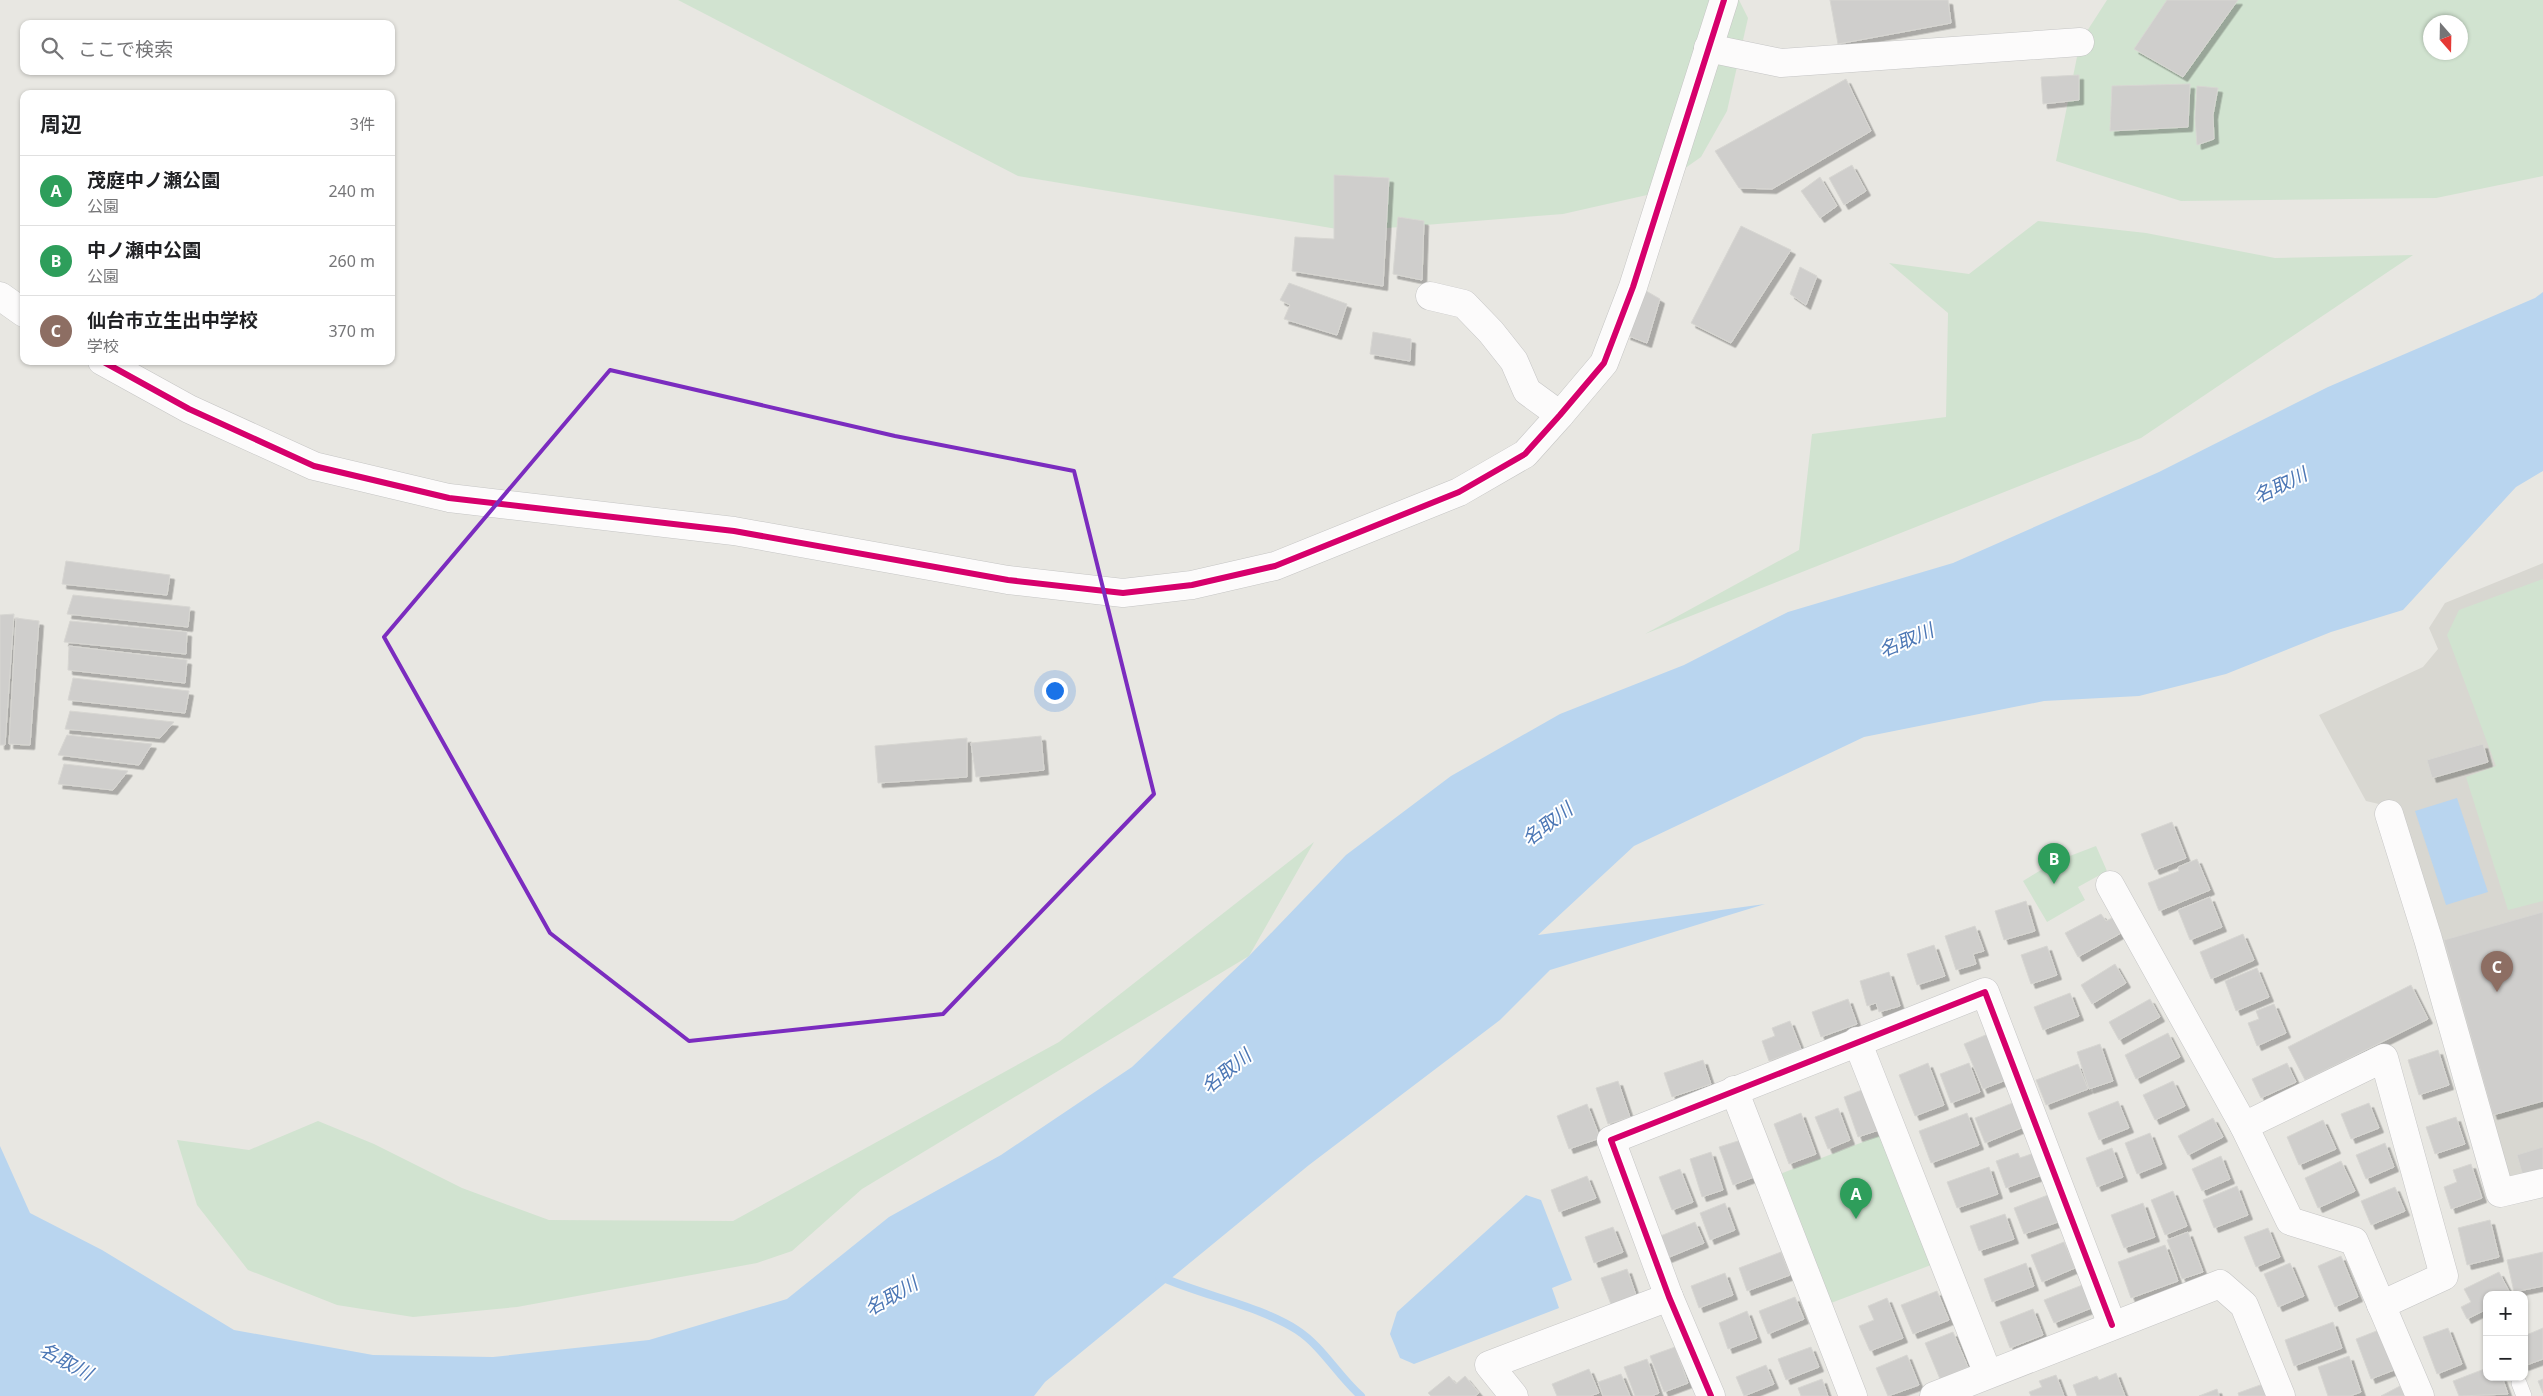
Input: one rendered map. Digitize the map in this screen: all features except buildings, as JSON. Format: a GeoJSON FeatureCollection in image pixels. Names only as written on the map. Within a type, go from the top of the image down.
{"type":"FeatureCollection","features":[{"type":"Feature","properties":{"kind":"street"},"geometry":{"type":"LineString","coordinates":[[109,365],[189,408],[314,466],[449,498],[734,531],[1008,580],[1123,593],[1192,585],[1275,566],[1459,492],[1525,454],[1604,363],[1633,287],[1724,0]]}},
{"type":"Feature","properties":{"kind":"street"},"geometry":{"type":"LineString","coordinates":[[1708,48],[1781,63],[2080,42]]}},
{"type":"Feature","properties":{"kind":"street"},"geometry":{"type":"LineString","coordinates":[[0,296],[20,310]]}},
{"type":"Feature","properties":{"kind":"street"},"geometry":{"type":"LineString","coordinates":[[1430,296],[1464,304],[1491,332],[1514,361],[1527,391],[1560,415]]}},
{"type":"Feature","properties":{"kind":"street"},"geometry":{"type":"LineString","coordinates":[[2389,814],[2428,938],[2500,1193],[2543,1183]]}},
{"type":"Feature","properties":{"kind":"street"},"geometry":{"type":"LineString","coordinates":[[2110,885],[2244,1126],[2290,1221],[2354,1241],[2420,1396]]}},
{"type":"Feature","properties":{"kind":"street"},"geometry":{"type":"LineString","coordinates":[[1711,1396],[1669,1297],[1611,1140],[1857,1041],[1985,992],[2112,1325]]}},
{"type":"Feature","properties":{"kind":"street"},"geometry":{"type":"LineString","coordinates":[[1857,1041],[1988,1374]]}},
{"type":"Feature","properties":{"kind":"street"},"geometry":{"type":"LineString","coordinates":[[2244,1126],[2384,1058],[2444,1276],[2381,1305]]}},
{"type":"Feature","properties":{"kind":"street"},"geometry":{"type":"LineString","coordinates":[[1734,1090],[1853,1396]]}},
{"type":"Feature","properties":{"kind":"street"},"geometry":{"type":"LineString","coordinates":[[1934,1396],[2220,1284],[2244,1305],[2280,1396]]}},
{"type":"Feature","properties":{"kind":"street"},"geometry":{"type":"LineString","coordinates":[[1514,1396],[1488,1365],[1669,1297]]}},
{"type":"Feature","properties":{"kind":"highlighted area"},"geometry":{"type":"Polygon","coordinates":[[[610,370],[895,436],[1074,471],[1154,794],[943,1014],[689,1041],[550,933],[384,637],[610,370]]]}},
{"type":"Feature","properties":{"kind":"shaded area"},"geometry":{"type":"Polygon","coordinates":[[[2543,563],[2543,1176],[2508,1186],[2396,808],[2366,801],[2319,715],[2423,667],[2438,649],[2429,628],[2445,603],[2543,563]]]}},
{"type":"Feature","properties":{"kind":"green space"},"geometry":{"type":"Polygon","coordinates":[[[678,0],[1739,0],[1748,18],[1727,111],[1701,157],[1647,195],[1563,214],[1349,231],[1018,176],[678,0]]]}},
{"type":"Feature","properties":{"kind":"green space"},"geometry":{"type":"Polygon","coordinates":[[[2107,0],[2543,0],[2543,176],[2436,198],[2181,201],[2056,161],[2080,42],[2107,0]]]}},
{"type":"Feature","properties":{"kind":"green space"},"geometry":{"type":"Polygon","coordinates":[[[2038,221],[2146,233],[2275,258],[2413,255],[2141,438],[1645,634],[1799,550],[1812,434],[1946,417],[1948,313],[1889,263],[1969,274],[2038,221]]]}},
{"type":"Feature","properties":{"kind":"green space"},"geometry":{"type":"Polygon","coordinates":[[[2543,579],[2543,901],[2508,910],[2466,777],[2496,766],[2447,635],[2459,610],[2543,579]]]}},
{"type":"Feature","properties":{"kind":"green space"},"geometry":{"type":"Polygon","coordinates":[[[1314,842],[1249,956],[862,1189],[792,1251],[757,1263],[517,1307],[413,1317],[337,1305],[248,1270],[197,1205],[177,1140],[249,1150],[318,1121],[374,1144],[462,1188],[549,1220],[733,1221],[1059,1042],[1314,842]]]}},
{"type":"Feature","properties":{"kind":"green space"},"geometry":{"type":"Polygon","coordinates":[[[2096,846],[2107,871],[2078,887],[2085,900],[2047,922],[2023,881],[2054,862],[2096,846]]]}},
{"type":"Feature","properties":{"kind":"green space"},"geometry":{"type":"Polygon","coordinates":[[[1881,1135],[1931,1265],[1831,1303],[1780,1174],[1881,1135]]]}},
{"type":"Feature","properties":{"kind":"water","name":"名取川"},"geometry":{"type":"Polygon","coordinates":[[[2543,292],[2543,471],[2516,487],[2403,610],[2331,632],[2226,674],[2139,696],[2044,701],[1864,737],[1634,846],[1538,935],[1765,904],[1550,970],[1500,1020],[1309,1165],[1045,1382],[1034,1396],[0,1396],[0,1146],[30,1213],[102,1250],[234,1330],[373,1355],[493,1357],[649,1340],[787,1299],[889,1217],[1001,1155],[1132,1067],[1249,956],[1346,855],[1451,776],[1560,714],[1684,665],[1788,612],[1953,563],[2159,472],[2328,387],[2535,298],[2543,292]]]}},
{"type":"Feature","properties":{"kind":"water"},"geometry":{"type":"Polygon","coordinates":[[[2457,798],[2488,892],[2446,905],[2415,811],[2457,798]]]}},
{"type":"Feature","properties":{"kind":"water"},"geometry":{"type":"Polygon","coordinates":[[[1526,1195],[1541,1200],[1572,1280],[1552,1288],[1559,1308],[1414,1364],[1400,1358],[1390,1334],[1397,1312],[1526,1195]]]}},
{"type":"Feature","properties":{"kind":"waterway"},"geometry":{"type":"LineString","coordinates":[[1159,1276],[1282,1321],[1297,1330],[1315,1345],[1361,1396]]}},
{"type":"Feature","properties":{"kind":"cycle path"},"geometry":{"type":"LineString","coordinates":[[109,365],[189,409],[314,466],[449,498],[734,531],[1008,580],[1123,593],[1192,585],[1275,566],[1459,492],[1525,454],[1604,363],[1633,287],[1724,0]]}},
{"type":"Feature","properties":{"kind":"cycle path"},"geometry":{"type":"LineString","coordinates":[[1711,1396],[1669,1297],[1611,1140],[1985,992],[2112,1325]]}},
{"type":"Feature","properties":{"kind":"place","name":"中ノ瀬中公園"},"geometry":{"type":"Point","coordinates":[2054,884]}},
{"type":"Feature","properties":{"kind":"place","name":"仙台市立生出中学校"},"geometry":{"type":"Point","coordinates":[2497,992]}},
{"type":"Feature","properties":{"kind":"place","name":"茂庭中ノ瀬公園"},"geometry":{"type":"Point","coordinates":[1856,1219]}}]}
